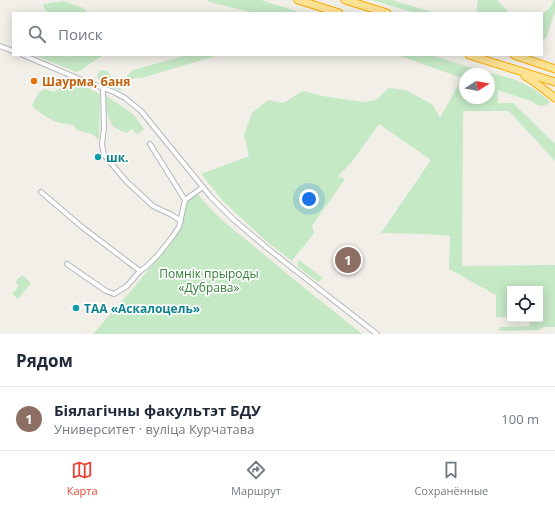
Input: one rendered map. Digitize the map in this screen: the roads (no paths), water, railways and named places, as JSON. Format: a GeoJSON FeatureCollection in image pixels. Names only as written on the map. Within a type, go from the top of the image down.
{"type":"FeatureCollection","features":[{"type":"Feature","properties":{"kind":"highway"},"geometry":{"type":"LineString","coordinates":[[298,0],[336,12]]}},
{"type":"Feature","properties":{"kind":"highway"},"geometry":{"type":"LineString","coordinates":[[346,0],[384,12]]}},
{"type":"Feature","properties":{"kind":"highway"},"geometry":{"type":"LineString","coordinates":[[472,56],[555,82]]}},
{"type":"Feature","properties":{"kind":"highway"},"geometry":{"type":"LineString","coordinates":[[517,56],[555,69]]}},
{"type":"Feature","properties":{"kind":"highway"},"geometry":{"type":"LineString","coordinates":[[513,69],[533,81],[555,98]]}},
{"type":"Feature","properties":{"kind":"street"},"geometry":{"type":"LineString","coordinates":[[0,46],[12,51]]}},
{"type":"Feature","properties":{"kind":"street"},"geometry":{"type":"LineString","coordinates":[[24,56],[114,92],[141,110],[203,187],[234,220],[291,267],[378,334]]}},
{"type":"Feature","properties":{"kind":"street"},"geometry":{"type":"LineString","coordinates":[[103,88],[104,128],[102,144],[104,155],[127,182],[153,206],[181,221]]}},
{"type":"Feature","properties":{"kind":"street"},"geometry":{"type":"LineString","coordinates":[[150,144],[185,200]]}},
{"type":"Feature","properties":{"kind":"street"},"geometry":{"type":"LineString","coordinates":[[67,264],[106,291],[114,294],[127,286],[140,271],[158,255],[179,227],[185,200],[203,187]]}},
{"type":"Feature","properties":{"kind":"street"},"geometry":{"type":"LineString","coordinates":[[41,192],[82,227],[140,271]]}},
{"type":"Feature","properties":{"kind":"place","name":"Шаурма, баня"},"geometry":{"type":"Point","coordinates":[34,81]}},
{"type":"Feature","properties":{"kind":"place","name":"шк."},"geometry":{"type":"Point","coordinates":[98,157]}},
{"type":"Feature","properties":{"kind":"place","name":"Біялагічны факультэт БДУ"},"geometry":{"type":"Point","coordinates":[348,260]}},
{"type":"Feature","properties":{"kind":"place","name":"ТАА «Аскалоцель»"},"geometry":{"type":"Point","coordinates":[76,308]}},
{"type":"Feature","properties":{"kind":"park label","name":"Помнік прыроды «Дубрава»"},"geometry":{"type":"Point","coordinates":[209,280]}}]}
